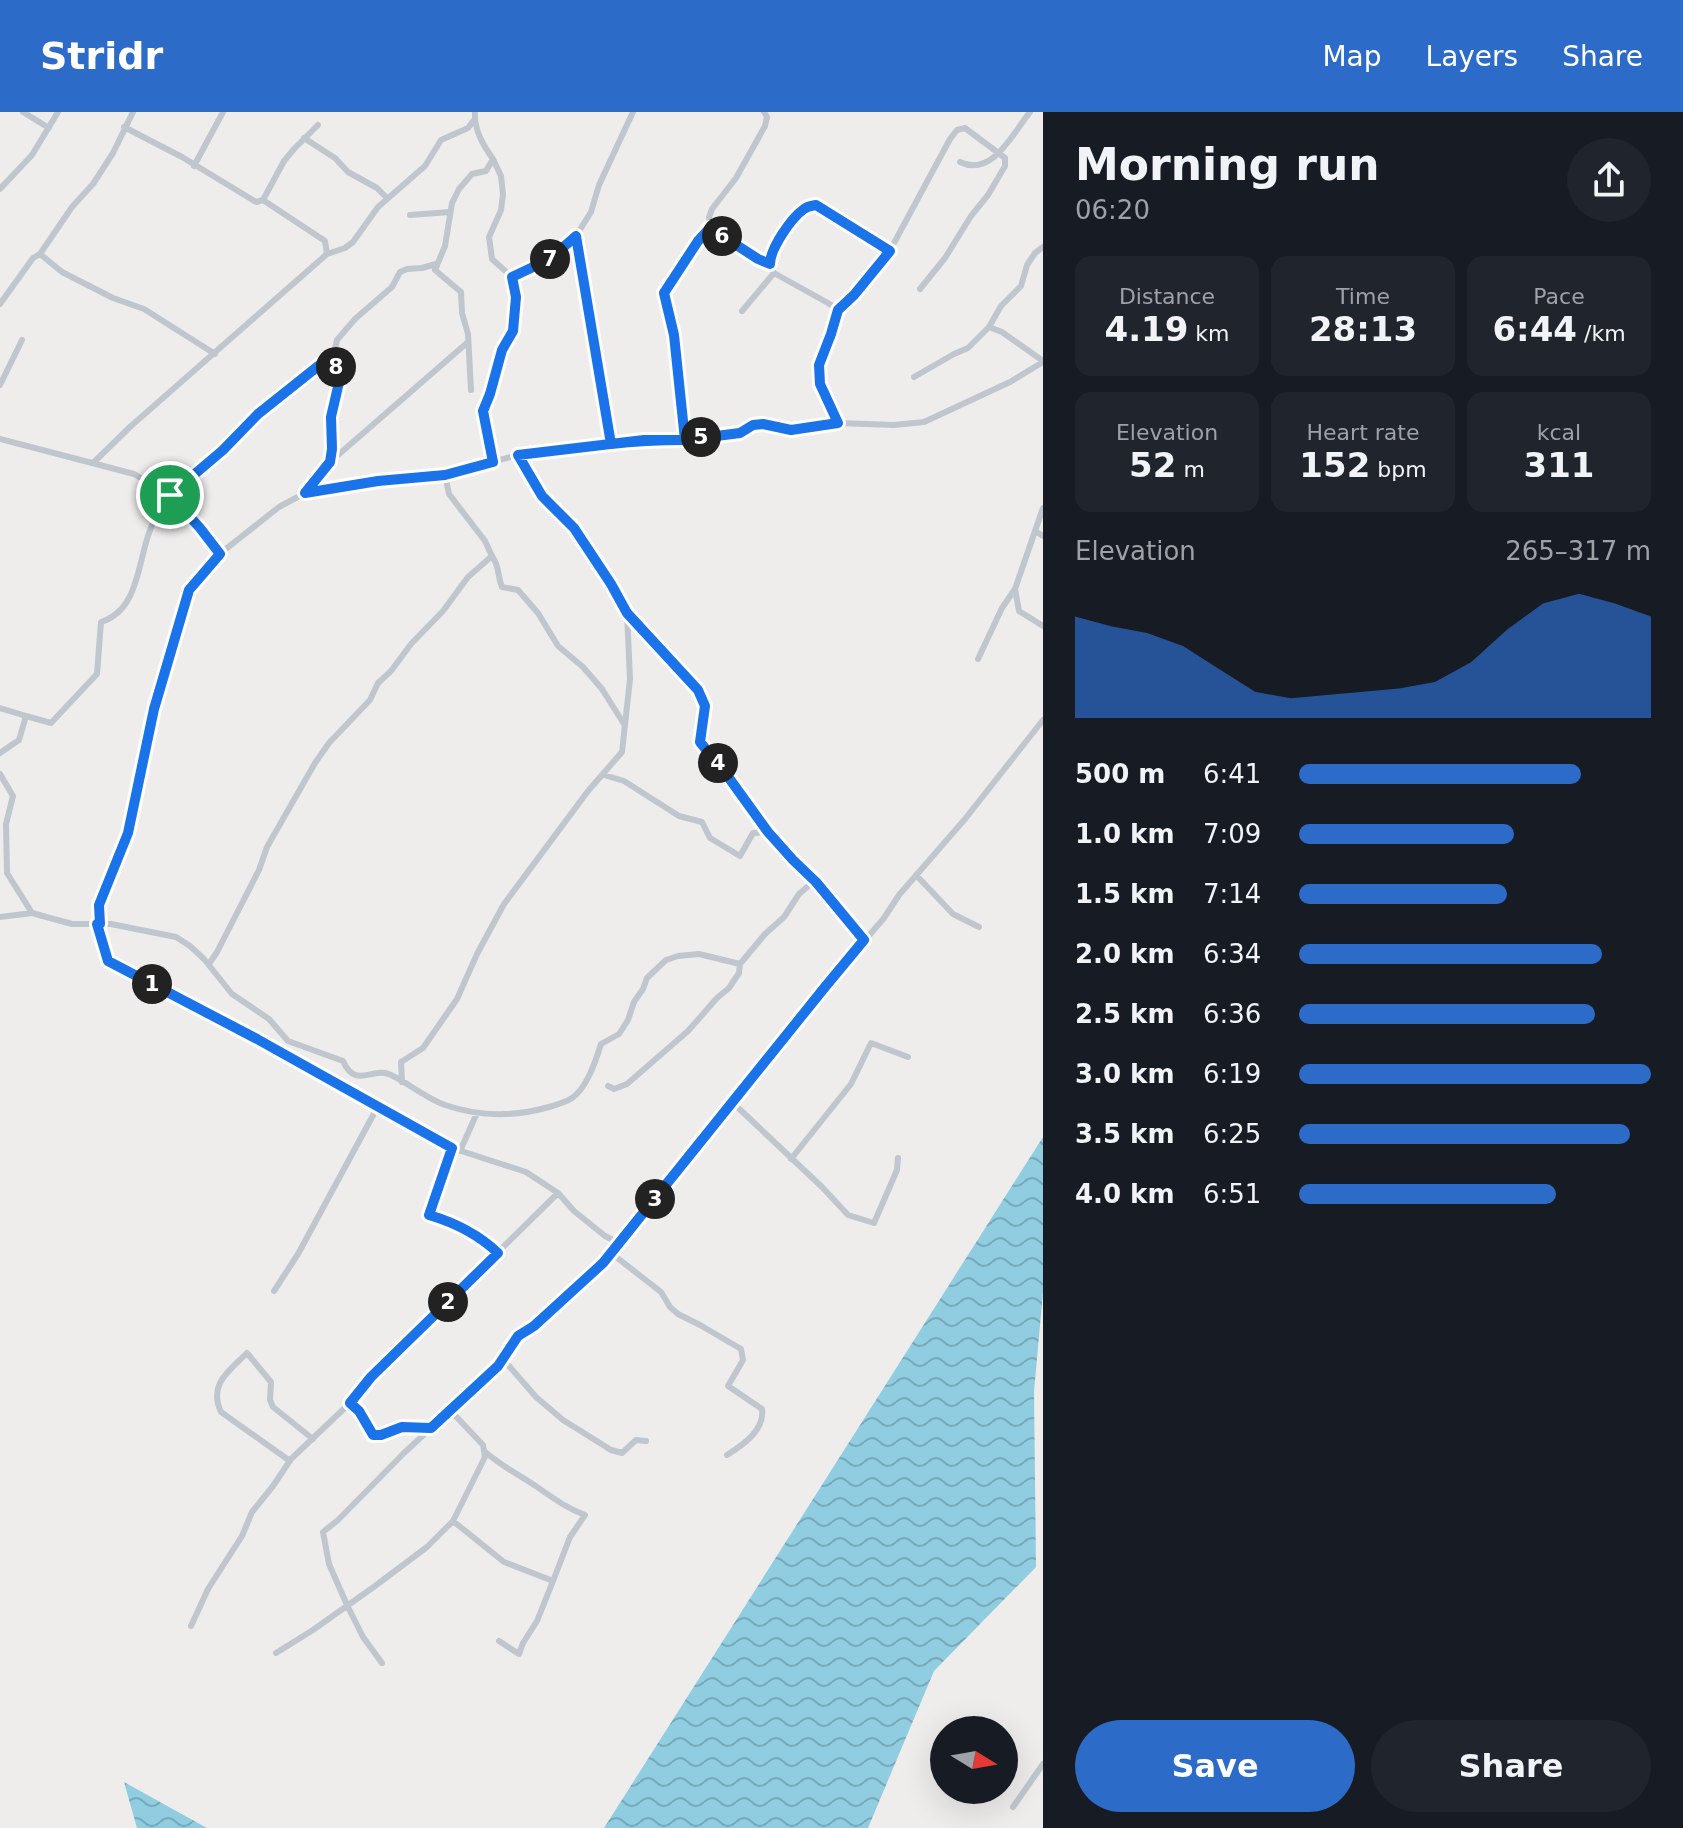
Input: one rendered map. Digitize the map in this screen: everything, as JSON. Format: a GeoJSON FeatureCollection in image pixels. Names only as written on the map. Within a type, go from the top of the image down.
{"type":"FeatureCollection","features":[{"type":"Feature","properties":{"kind":"street"},"geometry":{"type":"LineString","coordinates":[[23,112],[49,128]]}},
{"type":"Feature","properties":{"kind":"street"},"geometry":{"type":"LineString","coordinates":[[0,189],[32,155],[58,112]]}},
{"type":"Feature","properties":{"kind":"street"},"geometry":{"type":"LineString","coordinates":[[0,304],[72,207],[93,184],[113,153],[131,115],[122,112]]}},
{"type":"Feature","properties":{"kind":"street"},"geometry":{"type":"LineString","coordinates":[[194,166],[223,112]]}},
{"type":"Feature","properties":{"kind":"street"},"geometry":{"type":"LineString","coordinates":[[512,277],[550,259],[576,236],[591,212],[599,185],[633,112]]}},
{"type":"Feature","properties":{"kind":"street"},"geometry":{"type":"LineString","coordinates":[[685,440],[674,335],[664,293],[710,228],[712,209],[736,178],[765,126],[767,117],[764,112]]}},
{"type":"Feature","properties":{"kind":"street"},"geometry":{"type":"LineString","coordinates":[[960,162],[966,166],[993,160],[1030,112]]}},
{"type":"Feature","properties":{"kind":"street"},"geometry":{"type":"LineString","coordinates":[[475,116],[482,143],[501,176],[501,210],[489,237],[492,259],[512,277],[516,297],[513,331],[502,350],[483,411],[493,462]]}},
{"type":"Feature","properties":{"kind":"street"},"geometry":{"type":"LineString","coordinates":[[93,463],[327,254],[353,242],[387,198],[419,173],[441,140],[468,128],[475,116]]}},
{"type":"Feature","properties":{"kind":"street"},"geometry":{"type":"LineString","coordinates":[[124,127],[182,157],[256,202],[263,200],[284,161],[318,125]]}},
{"type":"Feature","properties":{"kind":"street"},"geometry":{"type":"LineString","coordinates":[[838,423],[822,391],[818,371],[838,310],[890,251],[950,139],[957,130],[965,128],[1005,158],[1005,166],[945,258],[920,289]]}},
{"type":"Feature","properties":{"kind":"street"},"geometry":{"type":"LineString","coordinates":[[304,138],[387,198]]}},
{"type":"Feature","properties":{"kind":"street"},"geometry":{"type":"LineString","coordinates":[[471,390],[468,334],[462,313],[461,292],[435,270],[445,246],[452,203],[459,189],[472,174],[486,171],[493,159]]}},
{"type":"Feature","properties":{"kind":"street"},"geometry":{"type":"LineString","coordinates":[[263,200],[325,241],[327,254]]}},
{"type":"Feature","properties":{"kind":"street"},"geometry":{"type":"LineString","coordinates":[[838,310],[774,273],[770,256],[794,219],[806,207],[816,205],[890,251]]}},
{"type":"Feature","properties":{"kind":"street"},"geometry":{"type":"LineString","coordinates":[[410,215],[450,212]]}},
{"type":"Feature","properties":{"kind":"street"},"geometry":{"type":"LineString","coordinates":[[710,228],[770,264]]}},
{"type":"Feature","properties":{"kind":"street"},"geometry":{"type":"LineString","coordinates":[[576,236],[611,444]]}},
{"type":"Feature","properties":{"kind":"street"},"geometry":{"type":"LineString","coordinates":[[914,377],[968,348],[989,327],[1001,306],[1021,286],[1027,265],[1043,247]]}},
{"type":"Feature","properties":{"kind":"street"},"geometry":{"type":"LineString","coordinates":[[40,254],[62,272],[113,298],[144,309],[215,354]]}},
{"type":"Feature","properties":{"kind":"street"},"geometry":{"type":"LineString","coordinates":[[330,462],[331,417],[340,378],[333,362],[337,340],[355,319],[392,287],[400,272],[436,264]]}},
{"type":"Feature","properties":{"kind":"street"},"geometry":{"type":"LineString","coordinates":[[742,311],[774,273]]}},
{"type":"Feature","properties":{"kind":"street"},"geometry":{"type":"LineString","coordinates":[[619,1243],[605,1236],[574,1211],[558,1193],[526,1172],[452,1148],[257,1039],[108,961],[98,924],[99,905],[128,833],[154,709],[189,590],[220,554],[279,507],[305,493],[378,481],[445,475],[518,455],[644,440],[685,440],[740,433],[753,425],[791,430],[838,423],[894,425],[924,422],[1010,382],[1043,361],[1002,332],[989,327]]}},
{"type":"Feature","properties":{"kind":"street"},"geometry":{"type":"LineString","coordinates":[[0,385],[22,340]]}},
{"type":"Feature","properties":{"kind":"street"},"geometry":{"type":"LineString","coordinates":[[305,493],[330,462],[468,342]]}},
{"type":"Feature","properties":{"kind":"street"},"geometry":{"type":"LineString","coordinates":[[0,708],[51,723],[97,674],[101,622],[110,619],[123,606],[137,583],[153,524],[170,495],[223,450],[258,414],[322,363],[333,362]]}},
{"type":"Feature","properties":{"kind":"street"},"geometry":{"type":"LineString","coordinates":[[0,439],[134,474],[170,495],[220,554]]}},
{"type":"Feature","properties":{"kind":"street"},"geometry":{"type":"LineString","coordinates":[[518,455],[542,496],[574,528],[627,613],[698,690],[705,706],[700,742],[768,832],[815,880],[864,940]]}},
{"type":"Feature","properties":{"kind":"street"},"geometry":{"type":"LineString","coordinates":[[445,475],[449,494],[485,541],[498,564],[498,579],[502,587],[518,590],[538,613],[558,646],[583,667],[602,689],[624,724]]}},
{"type":"Feature","properties":{"kind":"street"},"geometry":{"type":"LineString","coordinates":[[978,659],[1002,608],[1015,589],[1043,508]]}},
{"type":"Feature","properties":{"kind":"street"},"geometry":{"type":"LineString","coordinates":[[1035,531],[1043,536]]}},
{"type":"Feature","properties":{"kind":"street"},"geometry":{"type":"LineString","coordinates":[[209,964],[259,870],[267,847],[315,763],[329,743],[370,700],[378,683],[443,611],[468,577],[492,556]]}},
{"type":"Feature","properties":{"kind":"street"},"geometry":{"type":"LineString","coordinates":[[1015,589],[1019,611]]}},
{"type":"Feature","properties":{"kind":"street"},"geometry":{"type":"LineString","coordinates":[[1002,608],[1019,611],[1043,626]]}},
{"type":"Feature","properties":{"kind":"street"},"geometry":{"type":"LineString","coordinates":[[402,1082],[401,1062],[423,1048],[457,999],[504,904],[588,791],[622,752],[630,679],[627,613]]}},
{"type":"Feature","properties":{"kind":"street"},"geometry":{"type":"LineString","coordinates":[[0,753],[19,740],[26,716]]}},
{"type":"Feature","properties":{"kind":"street"},"geometry":{"type":"LineString","coordinates":[[382,1663],[363,1637],[347,1605],[329,1564],[323,1532],[498,1366],[518,1336],[534,1326],[603,1263],[1043,720]]}},
{"type":"Feature","properties":{"kind":"street"},"geometry":{"type":"LineString","coordinates":[[0,774],[13,796],[6,824],[7,873],[32,913]]}},
{"type":"Feature","properties":{"kind":"street"},"geometry":{"type":"LineString","coordinates":[[604,775],[624,781],[679,816],[702,822],[710,838],[740,856],[753,833],[768,832]]}},
{"type":"Feature","properties":{"kind":"street"},"geometry":{"type":"LineString","coordinates":[[916,875],[953,914],[979,927]]}},
{"type":"Feature","properties":{"kind":"street"},"geometry":{"type":"LineString","coordinates":[[608,1086],[614,1089],[627,1084],[688,1031],[729,988],[739,973],[740,964],[784,917],[799,894],[815,880]]}},
{"type":"Feature","properties":{"kind":"street"},"geometry":{"type":"LineString","coordinates":[[0,917],[32,913],[72,924],[98,924],[170,934],[190,946],[209,964],[226,988],[269,1019],[288,1041],[343,1061],[347,1070],[357,1076],[385,1072],[428,1098],[446,1105],[498,1115],[529,1112],[573,1098],[595,1066],[601,1044],[619,1034],[647,978],[666,960],[699,954],[740,964]]}},
{"type":"Feature","properties":{"kind":"street"},"geometry":{"type":"LineString","coordinates":[[791,1159],[851,1084],[871,1043],[908,1057]]}},
{"type":"Feature","properties":{"kind":"street"},"geometry":{"type":"LineString","coordinates":[[732,1102],[848,1215],[874,1223],[897,1170],[898,1158]]}},
{"type":"Feature","properties":{"kind":"street"},"geometry":{"type":"LineString","coordinates":[[274,1291],[298,1254],[377,1108]]}},
{"type":"Feature","properties":{"kind":"street"},"geometry":{"type":"LineString","coordinates":[[460,1151],[477,1113]]}},
{"type":"Feature","properties":{"kind":"street"},"geometry":{"type":"LineString","coordinates":[[452,1148],[429,1215],[462,1227],[498,1253]]}},
{"type":"Feature","properties":{"kind":"street"},"geometry":{"type":"LineString","coordinates":[[191,1626],[198,1608],[242,1536],[252,1512],[290,1461],[558,1193]]}},
{"type":"Feature","properties":{"kind":"street"},"geometry":{"type":"LineString","coordinates":[[611,1253],[661,1292],[678,1314],[741,1349],[743,1360],[728,1386],[762,1409],[763,1418],[756,1432],[727,1455]]}},
{"type":"Feature","properties":{"kind":"street"},"geometry":{"type":"LineString","coordinates":[[290,1461],[221,1412],[216,1401],[217,1387],[225,1374],[247,1353],[271,1382],[270,1400],[273,1407],[313,1439]]}},
{"type":"Feature","properties":{"kind":"street"},"geometry":{"type":"LineString","coordinates":[[503,1359],[536,1397],[611,1450],[622,1453],[636,1440],[646,1441]]}},
{"type":"Feature","properties":{"kind":"street"},"geometry":{"type":"LineString","coordinates":[[350,1403],[359,1411],[373,1435],[402,1427],[431,1428]]}},
{"type":"Feature","properties":{"kind":"street"},"geometry":{"type":"LineString","coordinates":[[276,1653],[427,1547],[453,1521],[485,1457],[483,1445],[450,1410]]}},
{"type":"Feature","properties":{"kind":"street"},"geometry":{"type":"LineString","coordinates":[[484,1451],[502,1467],[549,1497],[585,1515],[570,1537],[537,1621],[519,1654],[499,1641]]}},
{"type":"Feature","properties":{"kind":"street"},"geometry":{"type":"LineString","coordinates":[[453,1521],[504,1562],[553,1581]]}},
{"type":"Feature","properties":{"kind":"street"},"geometry":{"type":"LineString","coordinates":[[1013,1807],[1043,1764]]}},
{"type":"Feature","properties":{"kind":"water"},"geometry":{"type":"Polygon","coordinates":[[[1043,1137],[1043,1292],[1034,1392],[1036,1567],[934,1671],[868,1828],[604,1828],[1043,1137]]]}},
{"type":"Feature","properties":{"kind":"water"},"geometry":{"type":"Polygon","coordinates":[[[124,1782],[207,1828],[137,1828],[124,1782]]]}},
{"type":"Feature","properties":{"kind":"route"},"geometry":{"type":"LineString","coordinates":[[170,495],[220,554],[189,590],[154,709],[128,833],[99,905],[100,924],[97,924],[108,961],[257,1039],[452,1148],[429,1215],[462,1227],[498,1253],[371,1377],[350,1403],[359,1411],[373,1435],[402,1427],[431,1428],[498,1366],[518,1336],[534,1326],[603,1263],[864,940],[816,882],[768,832],[700,742],[705,706],[698,690],[627,613],[574,528],[542,496],[518,455],[554,450],[611,444],[644,440],[685,440],[740,433],[753,425],[791,430],[838,423],[822,391],[819,365],[838,310],[890,251],[816,205],[806,207],[794,219],[770,256],[770,264],[710,228],[664,293],[674,335],[685,440],[611,444],[576,236],[550,259],[512,277],[516,297],[513,331],[502,350],[483,411],[493,462],[445,475],[378,481],[305,493],[330,462],[332,449],[331,417],[340,374],[333,362],[322,363],[258,414],[223,450],[170,495]]}}]}
